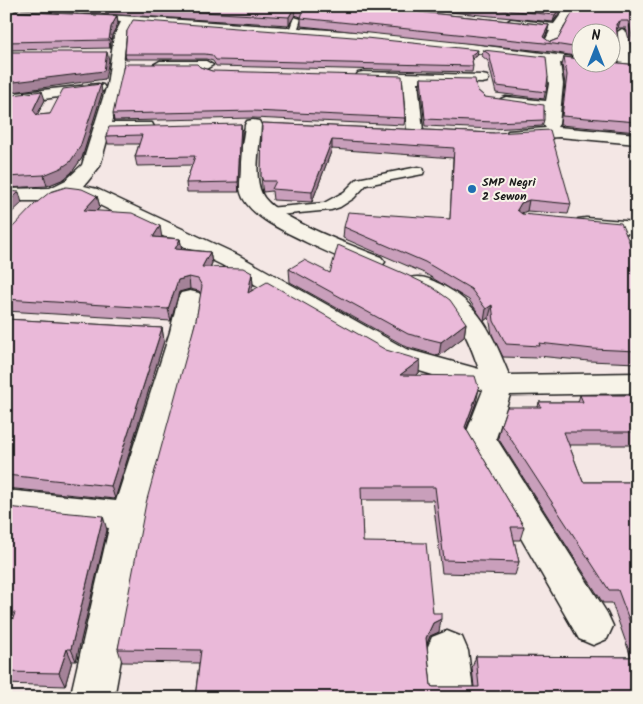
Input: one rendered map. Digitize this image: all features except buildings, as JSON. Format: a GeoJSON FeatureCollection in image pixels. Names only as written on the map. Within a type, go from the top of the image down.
{"type":"FeatureCollection","features":[{"type":"Feature","properties":{"kind":"street"},"geometry":{"type":"LineString","coordinates":[[549,132],[556,84],[548,57],[557,28],[573,6]]}},
{"type":"Feature","properties":{"kind":"street"},"geometry":{"type":"LineString","coordinates":[[6,13],[20,10]]}},
{"type":"Feature","properties":{"kind":"street"},"geometry":{"type":"LineString","coordinates":[[70,16],[226,26],[295,25],[352,35],[378,42],[403,39],[570,60]]}},
{"type":"Feature","properties":{"kind":"street"},"geometry":{"type":"LineString","coordinates":[[6,195],[44,196],[68,188],[76,183],[91,166],[114,86],[114,58],[120,36],[129,19]]}},
{"type":"Feature","properties":{"kind":"street"},"geometry":{"type":"LineString","coordinates":[[352,35],[359,22]]}},
{"type":"Feature","properties":{"kind":"street"},"geometry":{"type":"LineString","coordinates":[[498,22],[557,28]]}},
{"type":"Feature","properties":{"kind":"street"},"geometry":{"type":"LineString","coordinates":[[218,42],[226,26]]}},
{"type":"Feature","properties":{"kind":"street"},"geometry":{"type":"LineString","coordinates":[[403,39],[411,26]]}},
{"type":"Feature","properties":{"kind":"street"},"geometry":{"type":"LineString","coordinates":[[622,33],[627,68]]}},
{"type":"Feature","properties":{"kind":"street"},"geometry":{"type":"LineString","coordinates":[[476,48],[482,79],[488,97],[553,106]]}},
{"type":"Feature","properties":{"kind":"street"},"geometry":{"type":"LineString","coordinates":[[114,58],[138,65],[208,62],[206,69],[223,72]]}},
{"type":"Feature","properties":{"kind":"street"},"geometry":{"type":"LineString","coordinates":[[352,75],[372,71],[410,77],[482,79]]}},
{"type":"Feature","properties":{"kind":"street"},"geometry":{"type":"LineString","coordinates":[[410,77],[408,131],[435,132]]}},
{"type":"Feature","properties":{"kind":"street"},"geometry":{"type":"LineString","coordinates":[[6,99],[55,99],[114,86]]}},
{"type":"Feature","properties":{"kind":"street"},"geometry":{"type":"LineString","coordinates":[[253,125],[250,187],[252,197],[258,206],[293,226],[414,280],[459,307],[480,338],[499,385],[480,439],[593,626]]}},
{"type":"Feature","properties":{"kind":"street"},"geometry":{"type":"LineString","coordinates":[[101,128],[158,127]]}},
{"type":"Feature","properties":{"kind":"street"},"geometry":{"type":"LineString","coordinates":[[501,136],[549,132],[637,139]]}},
{"type":"Feature","properties":{"kind":"street"},"geometry":{"type":"LineString","coordinates":[[68,188],[90,193],[230,260],[396,355],[499,385],[637,383]]}},
{"type":"Feature","properties":{"kind":"street"},"geometry":{"type":"LineString","coordinates":[[25,215],[44,196]]}},
{"type":"Feature","properties":{"kind":"street"},"geometry":{"type":"LineString","coordinates":[[564,222],[637,228]]}},
{"type":"Feature","properties":{"kind":"street"},"geometry":{"type":"LineString","coordinates":[[92,698],[129,516],[173,331],[190,298]]}},
{"type":"Feature","properties":{"kind":"street"},"geometry":{"type":"LineString","coordinates":[[6,504],[129,516]]}},
{"type":"Feature","properties":{"kind":"street"},"geometry":{"type":"LineString","coordinates":[[447,651],[452,698]]}},
{"type":"Feature","properties":{"kind":"lane"},"geometry":{"type":"LineString","coordinates":[[268,212],[326,206],[342,199],[362,182],[418,171]]}},
{"type":"Feature","properties":{"kind":"place","name":"SMP Negri 2 Sewon"},"geometry":{"type":"Point","coordinates":[472,189]}}]}
